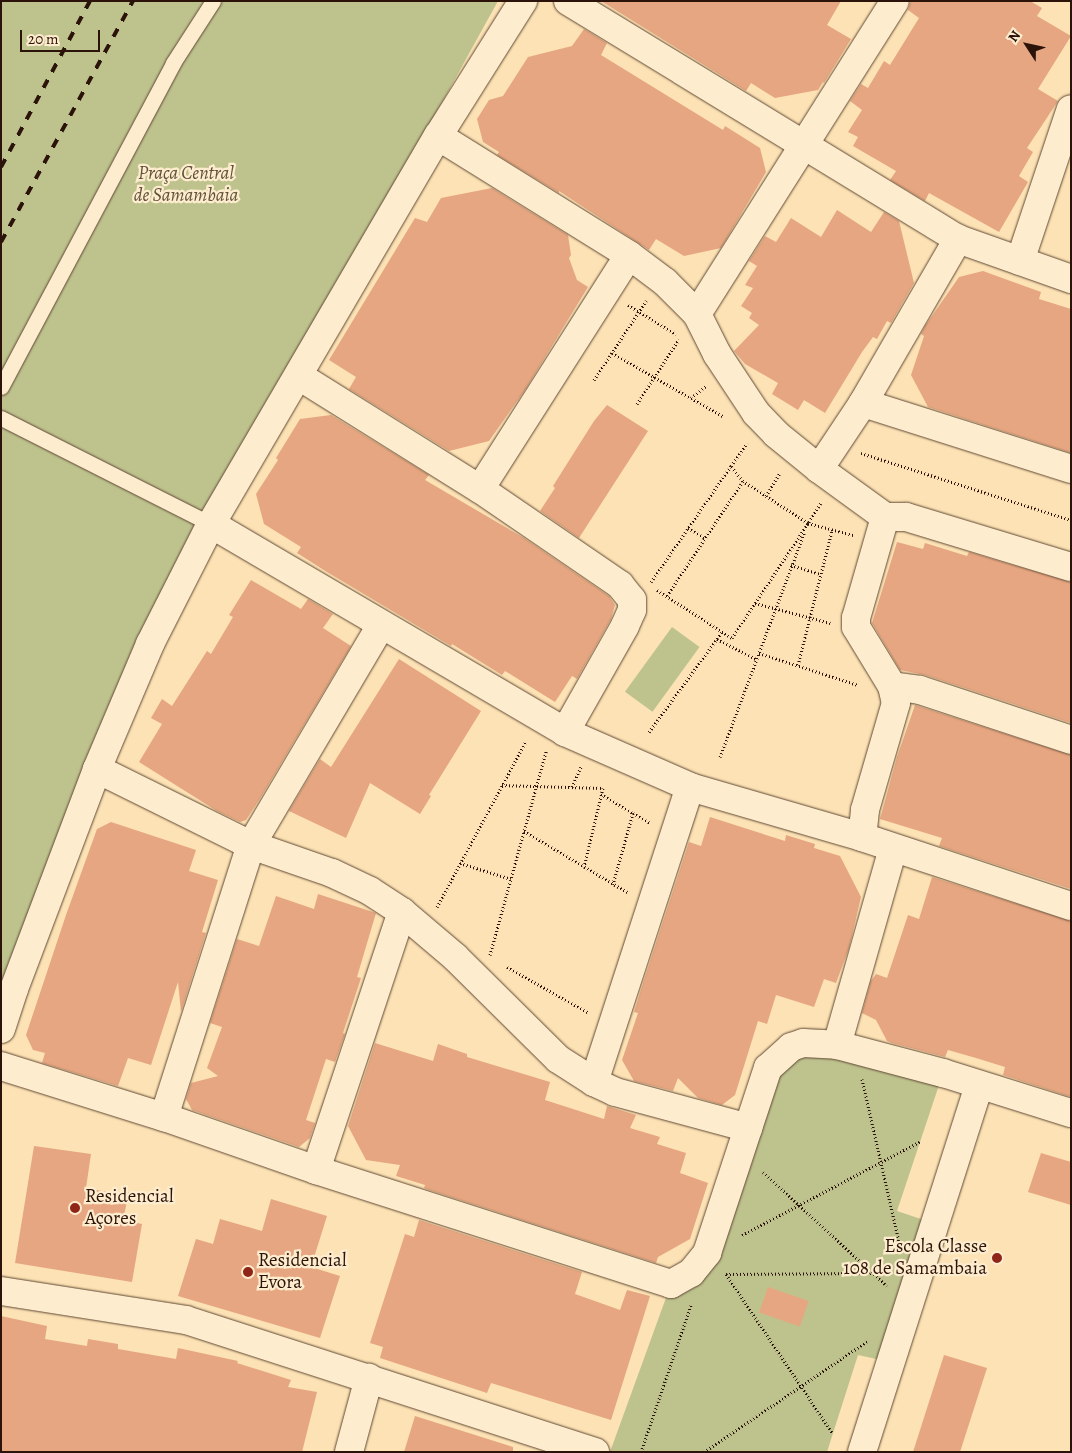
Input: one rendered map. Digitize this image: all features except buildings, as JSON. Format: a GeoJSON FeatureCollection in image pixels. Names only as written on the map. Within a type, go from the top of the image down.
{"type":"FeatureCollection","features":[{"type":"Feature","properties":{"kind":"street"},"geometry":{"type":"LineString","coordinates":[[1,1029],[7,987],[150,644],[211,524],[438,136],[523,1]]}},
{"type":"Feature","properties":{"kind":"street"},"geometry":{"type":"LineString","coordinates":[[568,1],[958,239],[1071,279]]}},
{"type":"Feature","properties":{"kind":"street"},"geometry":{"type":"LineString","coordinates":[[697,314],[805,147],[894,1]]}},
{"type":"Feature","properties":{"kind":"street"},"geometry":{"type":"LineString","coordinates":[[1020,262],[1071,109]]}},
{"type":"Feature","properties":{"kind":"street"},"geometry":{"type":"LineString","coordinates":[[438,136],[629,255],[665,282],[697,314],[717,354],[756,413],[776,434],[819,470],[885,517],[913,519],[1071,567]]}},
{"type":"Feature","properties":{"kind":"street"},"geometry":{"type":"LineString","coordinates":[[819,470],[863,404],[958,239]]}},
{"type":"Feature","properties":{"kind":"street"},"geometry":{"type":"LineString","coordinates":[[480,489],[629,255]]}},
{"type":"Feature","properties":{"kind":"street"},"geometry":{"type":"LineString","coordinates":[[298,376],[480,489],[620,585],[632,600],[632,610],[625,626],[557,739]]}},
{"type":"Feature","properties":{"kind":"street"},"geometry":{"type":"LineString","coordinates":[[863,404],[1071,469]]}},
{"type":"Feature","properties":{"kind":"street"},"geometry":{"type":"LineString","coordinates":[[862,837],[865,810],[896,703],[892,686],[856,627],[856,618],[885,517]]}},
{"type":"Feature","properties":{"kind":"street"},"geometry":{"type":"LineString","coordinates":[[211,524],[381,625],[557,739],[690,787],[862,837],[893,849],[1071,906]]}},
{"type":"Feature","properties":{"kind":"street"},"geometry":{"type":"LineString","coordinates":[[164,1117],[250,845],[381,625]]}},
{"type":"Feature","properties":{"kind":"street"},"geometry":{"type":"LineString","coordinates":[[892,686],[920,690],[1071,740]]}},
{"type":"Feature","properties":{"kind":"street"},"geometry":{"type":"LineString","coordinates":[[97,769],[250,845],[332,873],[370,891],[402,912],[455,957],[558,1059],[594,1082],[615,1092],[745,1139]]}},
{"type":"Feature","properties":{"kind":"street"},"geometry":{"type":"LineString","coordinates":[[594,1082],[690,787]]}},
{"type":"Feature","properties":{"kind":"street"},"geometry":{"type":"LineString","coordinates":[[846,1047],[893,849]]}},
{"type":"Feature","properties":{"kind":"street"},"geometry":{"type":"LineString","coordinates":[[316,1170],[402,912]]}},
{"type":"Feature","properties":{"kind":"street"},"geometry":{"type":"LineString","coordinates":[[1,1066],[164,1117],[316,1170],[671,1284],[691,1273],[707,1253],[768,1068],[791,1047],[803,1043],[846,1047],[1071,1113]]}},
{"type":"Feature","properties":{"kind":"street"},"geometry":{"type":"LineString","coordinates":[[862,1452],[979,1086]]}},
{"type":"Feature","properties":{"kind":"street"},"geometry":{"type":"LineString","coordinates":[[1,1291],[186,1320],[595,1452]]}},
{"type":"Feature","properties":{"kind":"street"},"geometry":{"type":"LineString","coordinates":[[349,1452],[369,1378]]}},
{"type":"Feature","properties":{"kind":"lane"},"geometry":{"type":"LineString","coordinates":[[1,386],[173,63],[213,1]]}},
{"type":"Feature","properties":{"kind":"lane"},"geometry":{"type":"LineString","coordinates":[[1,418],[211,524]]}},
{"type":"Feature","properties":{"kind":"path"},"geometry":{"type":"LineString","coordinates":[[594,380],[650,297]]}},
{"type":"Feature","properties":{"kind":"path"},"geometry":{"type":"LineString","coordinates":[[624,303],[688,340]]}},
{"type":"Feature","properties":{"kind":"path"},"geometry":{"type":"LineString","coordinates":[[637,404],[681,337]]}},
{"type":"Feature","properties":{"kind":"path"},"geometry":{"type":"LineString","coordinates":[[612,352],[731,421]]}},
{"type":"Feature","properties":{"kind":"path"},"geometry":{"type":"LineString","coordinates":[[691,398],[714,380]]}},
{"type":"Feature","properties":{"kind":"path"},"geometry":{"type":"LineString","coordinates":[[747,442],[649,585],[732,638],[822,501]]}},
{"type":"Feature","properties":{"kind":"path"},"geometry":{"type":"LineString","coordinates":[[855,451],[1071,520]]}},
{"type":"Feature","properties":{"kind":"path"},"geometry":{"type":"LineString","coordinates":[[731,466],[743,481],[808,523],[861,538]]}},
{"type":"Feature","properties":{"kind":"path"},"geometry":{"type":"LineString","coordinates":[[766,496],[781,472]]}},
{"type":"Feature","properties":{"kind":"path"},"geometry":{"type":"LineString","coordinates":[[667,596],[743,481]]}},
{"type":"Feature","properties":{"kind":"path"},"geometry":{"type":"LineString","coordinates":[[720,757],[808,523]]}},
{"type":"Feature","properties":{"kind":"path"},"geometry":{"type":"LineString","coordinates":[[688,528],[705,538]]}},
{"type":"Feature","properties":{"kind":"path"},"geometry":{"type":"LineString","coordinates":[[798,665],[832,531]]}},
{"type":"Feature","properties":{"kind":"path"},"geometry":{"type":"LineString","coordinates":[[792,565],[821,574]]}},
{"type":"Feature","properties":{"kind":"path"},"geometry":{"type":"LineString","coordinates":[[755,603],[775,610],[838,625]]}},
{"type":"Feature","properties":{"kind":"path"},"geometry":{"type":"LineString","coordinates":[[650,732],[722,632]]}},
{"type":"Feature","properties":{"kind":"path"},"geometry":{"type":"LineString","coordinates":[[717,639],[756,660]]}},
{"type":"Feature","properties":{"kind":"path"},"geometry":{"type":"LineString","coordinates":[[759,652],[862,686]]}},
{"type":"Feature","properties":{"kind":"path"},"geometry":{"type":"LineString","coordinates":[[433,914],[530,734]]}},
{"type":"Feature","properties":{"kind":"path"},"geometry":{"type":"LineString","coordinates":[[490,958],[537,786],[557,739]]}},
{"type":"Feature","properties":{"kind":"path"},"geometry":{"type":"LineString","coordinates":[[572,788],[582,763]]}},
{"type":"Feature","properties":{"kind":"path"},"geometry":{"type":"LineString","coordinates":[[502,785],[603,788],[584,867]]}},
{"type":"Feature","properties":{"kind":"path"},"geometry":{"type":"LineString","coordinates":[[601,794],[633,813],[613,884]]}},
{"type":"Feature","properties":{"kind":"path"},"geometry":{"type":"LineString","coordinates":[[524,831],[628,893]]}},
{"type":"Feature","properties":{"kind":"path"},"geometry":{"type":"LineString","coordinates":[[460,863],[511,880]]}},
{"type":"Feature","properties":{"kind":"path"},"geometry":{"type":"LineString","coordinates":[[498,963],[590,1013]]}},
{"type":"Feature","properties":{"kind":"path"},"geometry":{"type":"LineString","coordinates":[[846,1047],[880,1162],[900,1246]]}},
{"type":"Feature","properties":{"kind":"path"},"geometry":{"type":"LineString","coordinates":[[704,1452],[906,1310],[872,1273],[800,1206],[745,1139]]}},
{"type":"Feature","properties":{"kind":"path"},"geometry":{"type":"LineString","coordinates":[[872,1273],[701,1274],[707,1253],[921,1141]]}},
{"type":"Feature","properties":{"kind":"path"},"geometry":{"type":"LineString","coordinates":[[707,1253],[726,1274],[833,1434]]}},
{"type":"Feature","properties":{"kind":"path"},"geometry":{"type":"LineString","coordinates":[[641,1452],[691,1302]]}},
{"type":"Feature","properties":{"kind":"green space","name":"Praça Central de Samambaia"},"geometry":{"type":"Polygon","coordinates":[[[1,1],[498,1],[210,523],[1,1029],[1,1]]]}},
{"type":"Feature","properties":{"kind":"green space"},"geometry":{"type":"Polygon","coordinates":[[[672,627],[700,647],[652,712],[625,692],[672,627]]]}},
{"type":"Feature","properties":{"kind":"green space"},"geometry":{"type":"Polygon","coordinates":[[[791,1047],[943,1073],[897,1211],[933,1223],[890,1362],[858,1355],[827,1452],[610,1452],[671,1284],[680,1280],[791,1047]]]}},
{"type":"Feature","properties":{"kind":"railway"},"geometry":{"type":"LineString","coordinates":[[1,167],[90,1]]}},
{"type":"Feature","properties":{"kind":"railway"},"geometry":{"type":"LineString","coordinates":[[1,242],[133,1]]}},
{"type":"Feature","properties":{"kind":"place","name":"Residencial Açores"},"geometry":{"type":"Point","coordinates":[75,1208]}},
{"type":"Feature","properties":{"kind":"place","name":"Escola Classe 108 de Samambaia"},"geometry":{"type":"Point","coordinates":[997,1258]}},
{"type":"Feature","properties":{"kind":"place","name":"Residencial Evora"},"geometry":{"type":"Point","coordinates":[248,1272]}}]}
